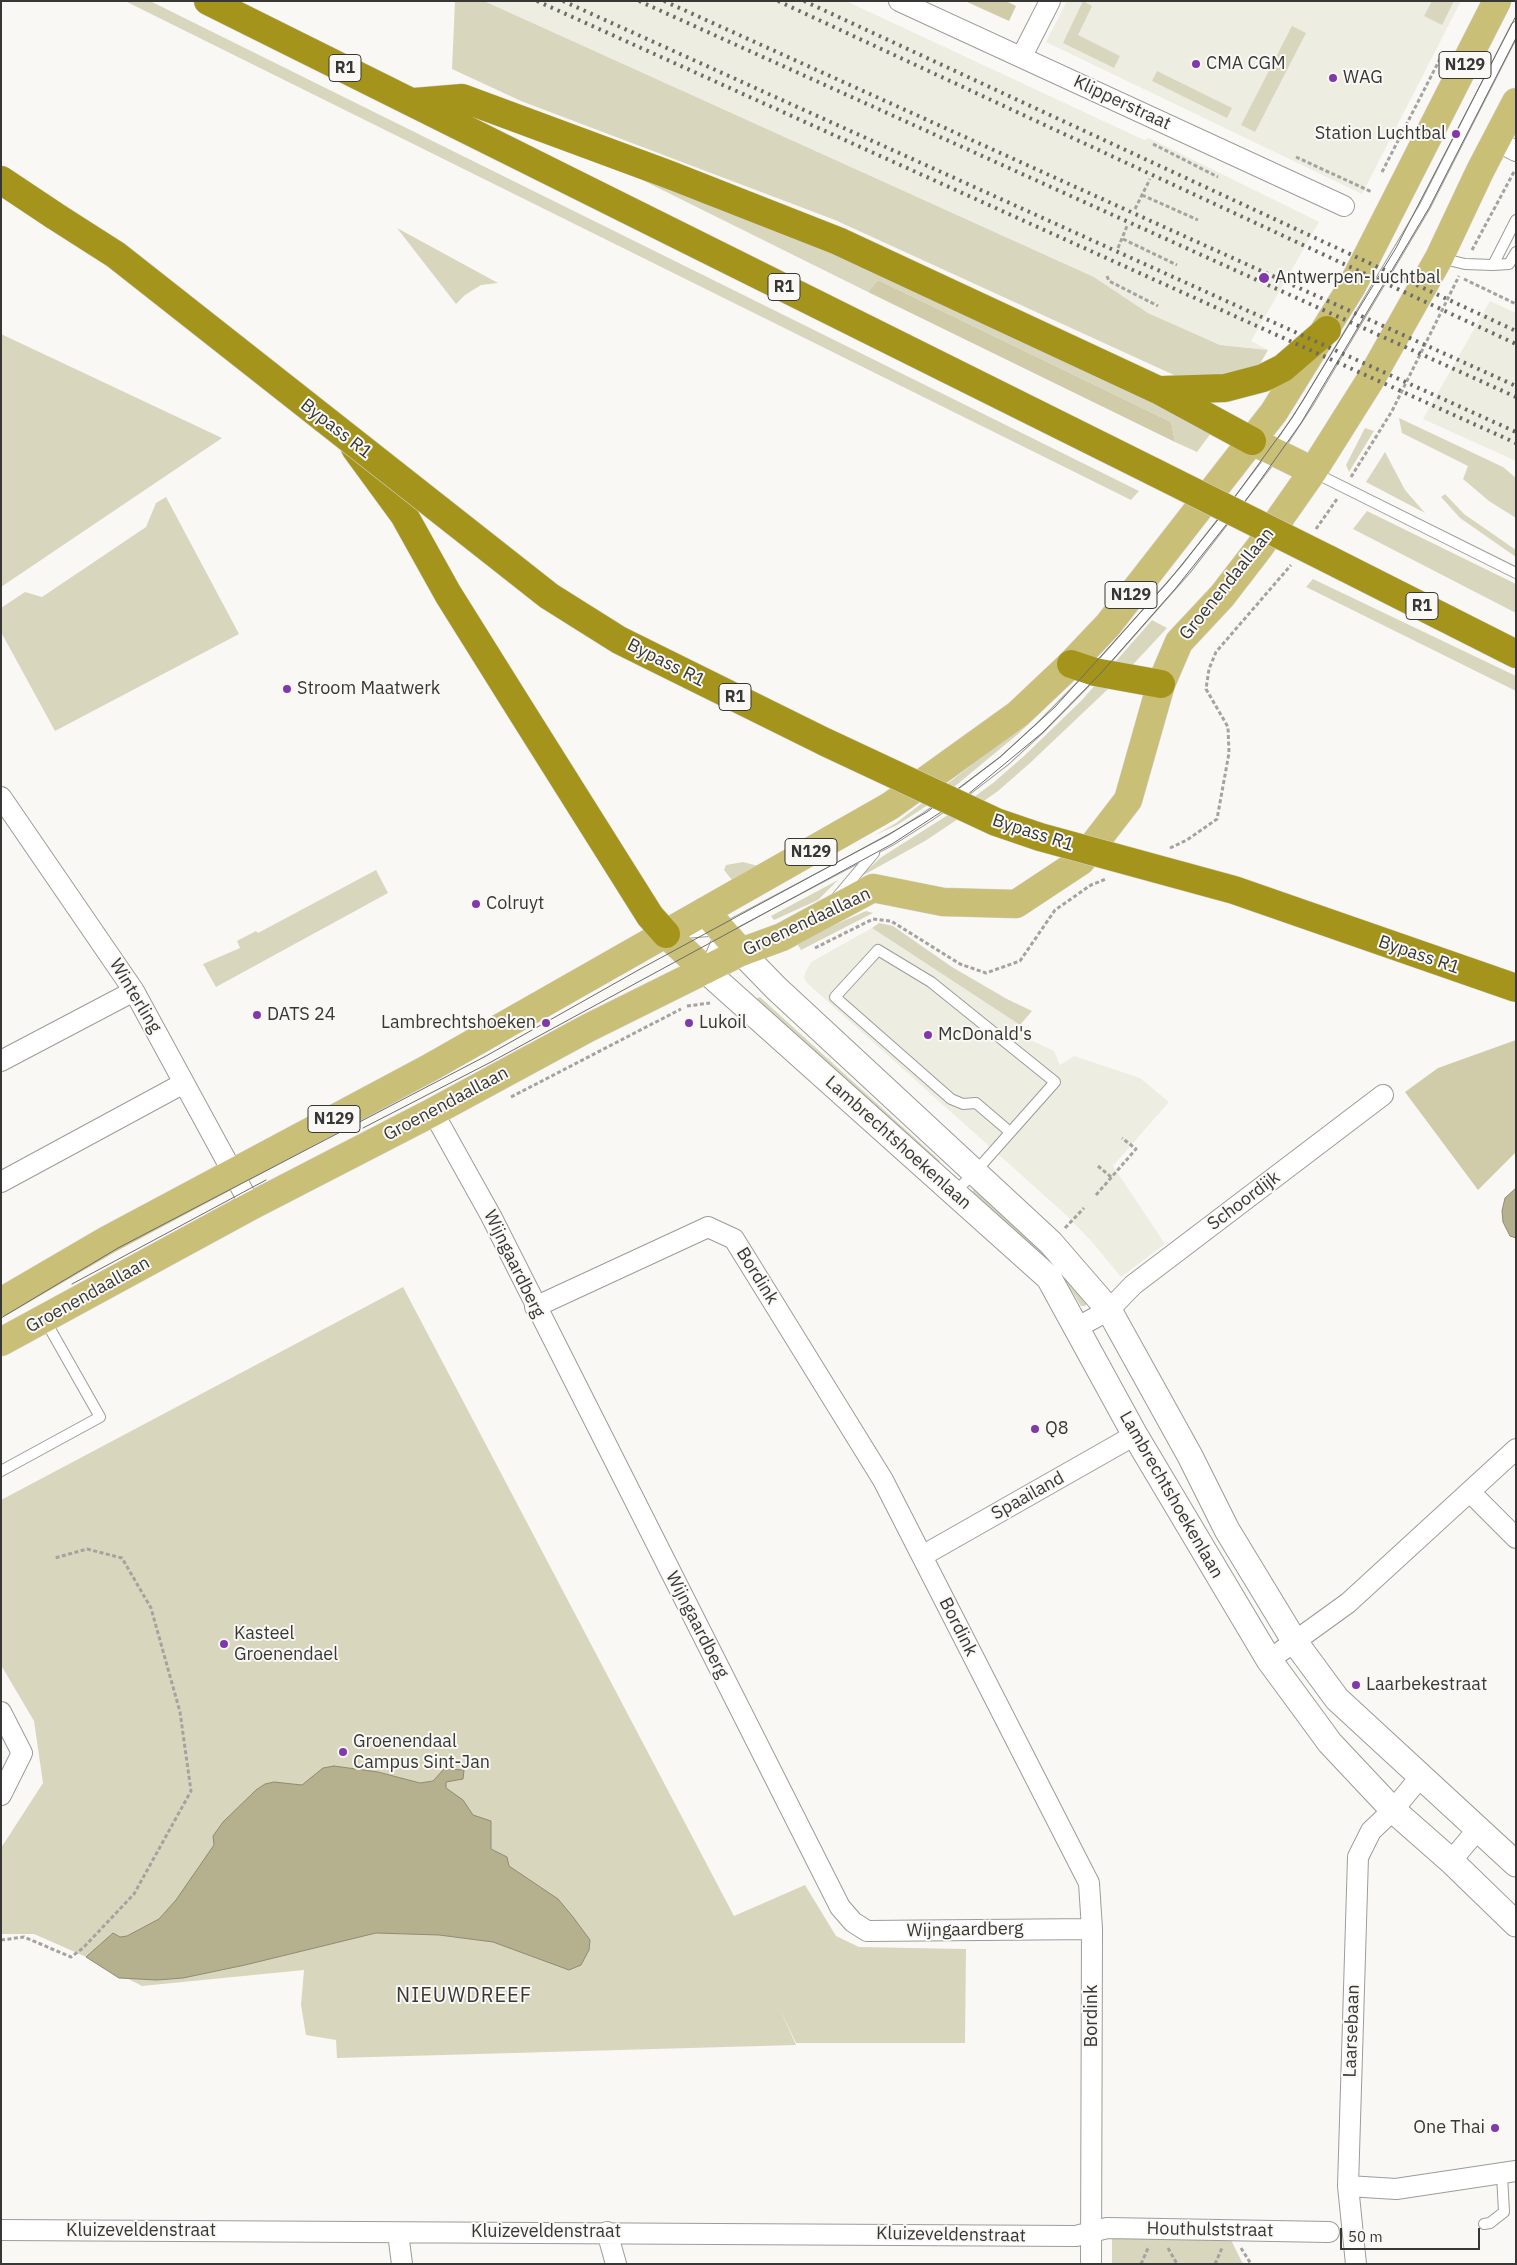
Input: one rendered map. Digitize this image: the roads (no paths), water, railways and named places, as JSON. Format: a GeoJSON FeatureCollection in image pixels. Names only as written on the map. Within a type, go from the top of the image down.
{"type":"FeatureCollection","features":[{"type":"Feature","properties":{"kind":"highway","name":"R1"},"geometry":{"type":"LineString","coordinates":[[208,1],[414,102],[1516,654]]}},
{"type":"Feature","properties":{"kind":"highway"},"geometry":{"type":"LineString","coordinates":[[414,102],[462,98],[670,175],[838,241],[1158,390],[1264,447]]}},
{"type":"Feature","properties":{"kind":"highway","name":"Bypass R1"},"geometry":{"type":"LineString","coordinates":[[1,180],[116,256],[549,596],[619,640],[843,751],[996,822],[1040,837],[1234,890],[1516,988]]}},
{"type":"Feature","properties":{"kind":"highway"},"geometry":{"type":"LineString","coordinates":[[1158,390],[1225,388],[1264,378],[1283,368],[1327,330]]}},
{"type":"Feature","properties":{"kind":"highway"},"geometry":{"type":"LineString","coordinates":[[348,438],[404,515],[448,594],[650,916],[666,934]]}},
{"type":"Feature","properties":{"kind":"highway"},"geometry":{"type":"LineString","coordinates":[[1083,668],[1161,684]]}},
{"type":"Feature","properties":{"kind":"main road","name":"Groenendaallaan"},"geometry":{"type":"LineString","coordinates":[[1,1302],[100,1243],[431,1067],[666,934],[713,921],[890,806],[1083,668],[1108,625],[1264,447],[1274,412],[1327,330],[1384,227],[1497,1]]}},
{"type":"Feature","properties":{"kind":"main road","name":"Groenendaallaan"},"geometry":{"type":"LineString","coordinates":[[1,1342],[251,1206],[433,1112],[588,1028],[741,952],[782,937],[873,888],[943,902],[1016,904],[1081,862],[1128,800],[1161,684],[1179,642],[1222,596],[1313,471],[1369,382],[1439,258],[1506,146],[1516,102]]}},
{"type":"Feature","properties":{"kind":"main road"},"geometry":{"type":"LineString","coordinates":[[1264,447],[1313,471]]}},
{"type":"Feature","properties":{"kind":"main road"},"geometry":{"type":"LineString","coordinates":[[713,921],[741,952]]}},
{"type":"Feature","properties":{"kind":"main road"},"geometry":{"type":"LineString","coordinates":[[666,934],[705,970]]}},
{"type":"Feature","properties":{"kind":"street","name":"Klipperstraat"},"geometry":{"type":"LineString","coordinates":[[900,1],[1344,206]]}},
{"type":"Feature","properties":{"kind":"street"},"geometry":{"type":"LineString","coordinates":[[1022,56],[1050,1]]}},
{"type":"Feature","properties":{"kind":"street","name":"Winterling"},"geometry":{"type":"LineString","coordinates":[[1,797],[134,991],[251,1206]]}},
{"type":"Feature","properties":{"kind":"street","name":"Lambrechtshoekenlaan"},"geometry":{"type":"LineString","coordinates":[[741,952],[771,984],[1051,1242],[1108,1310],[1190,1456],[1227,1530],[1295,1642],[1337,1699],[1422,1775],[1516,1864]]}},
{"type":"Feature","properties":{"kind":"street","name":"Lambrechtshoekenlaan"},"geometry":{"type":"LineString","coordinates":[[705,970],[954,1192],[1014,1249],[1049,1278],[1135,1435],[1269,1660],[1330,1743],[1393,1810],[1451,1861],[1516,1924]]}},
{"type":"Feature","properties":{"kind":"street"},"geometry":{"type":"LineString","coordinates":[[1,1061],[134,991]]}},
{"type":"Feature","properties":{"kind":"street"},"geometry":{"type":"LineString","coordinates":[[1,1182],[184,1083]]}},
{"type":"Feature","properties":{"kind":"street","name":"Schoordijk"},"geometry":{"type":"LineString","coordinates":[[1108,1310],[1139,1281],[1383,1095]]}},
{"type":"Feature","properties":{"kind":"street","name":"Wijngaardberg"},"geometry":{"type":"LineString","coordinates":[[433,1112],[491,1216],[535,1307],[840,1908],[853,1922],[867,1931],[1092,1929]]}},
{"type":"Feature","properties":{"kind":"street","name":"Bordink"},"geometry":{"type":"LineString","coordinates":[[535,1307],[708,1227],[734,1239],[883,1480],[1089,1883],[1092,1929],[1091,2264]]}},
{"type":"Feature","properties":{"kind":"street"},"geometry":{"type":"LineString","coordinates":[[1078,1328],[1108,1310]]}},
{"type":"Feature","properties":{"kind":"street","name":"Spaailand"},"geometry":{"type":"LineString","coordinates":[[922,1556],[1135,1435]]}},
{"type":"Feature","properties":{"kind":"street"},"geometry":{"type":"LineString","coordinates":[[1269,1660],[1348,1602],[1516,1449]]}},
{"type":"Feature","properties":{"kind":"street"},"geometry":{"type":"LineString","coordinates":[[1470,1492],[1516,1538]]}},
{"type":"Feature","properties":{"kind":"street"},"geometry":{"type":"LineString","coordinates":[[1,1712],[22,1753],[1,1795]]}},
{"type":"Feature","properties":{"kind":"street"},"geometry":{"type":"LineString","coordinates":[[1393,1810],[1422,1775]]}},
{"type":"Feature","properties":{"kind":"street","name":"Laarsebaan"},"geometry":{"type":"LineString","coordinates":[[1356,2264],[1348,2186],[1358,1857],[1371,1831],[1393,1810]]}},
{"type":"Feature","properties":{"kind":"street"},"geometry":{"type":"LineString","coordinates":[[1451,1861],[1478,1829]]}},
{"type":"Feature","properties":{"kind":"street"},"geometry":{"type":"LineString","coordinates":[[1348,2186],[1396,2189],[1509,2173]]}},
{"type":"Feature","properties":{"kind":"street","name":"Houthulststraat"},"geometry":{"type":"LineString","coordinates":[[1091,2233],[1107,2228],[1330,2232]]}},
{"type":"Feature","properties":{"kind":"street","name":"Kluizeveldenstraat"},"geometry":{"type":"LineString","coordinates":[[1,2230],[1076,2236],[1091,2233]]}},
{"type":"Feature","properties":{"kind":"street"},"geometry":{"type":"LineString","coordinates":[[398,2232],[402,2264]]}},
{"type":"Feature","properties":{"kind":"street"},"geometry":{"type":"LineString","coordinates":[[607,2232],[616,2264]]}},
{"type":"Feature","properties":{"kind":"lane"},"geometry":{"type":"LineString","coordinates":[[1264,447],[1320,385],[1425,206],[1516,27]]}},
{"type":"Feature","properties":{"kind":"lane"},"geometry":{"type":"LineString","coordinates":[[1493,265],[1516,220]]}},
{"type":"Feature","properties":{"kind":"lane"},"geometry":{"type":"LineString","coordinates":[[1439,258],[1465,264],[1509,264],[1516,252]]}},
{"type":"Feature","properties":{"kind":"lane"},"geometry":{"type":"LineString","coordinates":[[1313,471],[1516,573]]}},
{"type":"Feature","properties":{"kind":"lane"},"geometry":{"type":"LineString","coordinates":[[821,917],[870,857],[891,840],[965,791],[1004,761],[1040,728],[1083,668]]}},
{"type":"Feature","properties":{"kind":"lane"},"geometry":{"type":"LineString","coordinates":[[705,970],[713,921],[891,840]]}},
{"type":"Feature","properties":{"kind":"lane"},"geometry":{"type":"LineString","coordinates":[[954,1192],[976,1171],[1055,1082],[931,982],[878,950],[835,997],[951,1099],[963,1104],[976,1104],[1010,1132]]}},
{"type":"Feature","properties":{"kind":"lane"},"geometry":{"type":"LineString","coordinates":[[1,1471],[100,1418],[44,1319]]}},
{"type":"Feature","properties":{"kind":"lane"},"geometry":{"type":"LineString","coordinates":[[1484,2224],[1490,2223],[1504,2212],[1509,2173]]}},
{"type":"Feature","properties":{"kind":"tram line"},"geometry":{"type":"LineString","coordinates":[[1,1318],[118,1248],[486,1056],[642,968],[891,833],[927,812],[1000,757],[1055,707],[1167,583],[1221,516],[1292,418],[1396,248],[1516,16]]}},
{"type":"Feature","properties":{"kind":"tram line"},"geometry":{"type":"LineString","coordinates":[[363,1128],[491,1062],[892,844],[967,795],[1042,733],[1101,673],[1175,589],[1249,496],[1301,423],[1429,208],[1516,38]]}},
{"type":"Feature","properties":{"kind":"tram line"},"geometry":{"type":"LineString","coordinates":[[72,1284],[266,1180]]}},
{"type":"Feature","properties":{"kind":"railway"},"geometry":{"type":"LineString","coordinates":[[537,1],[1516,443]]}},
{"type":"Feature","properties":{"kind":"railway"},"geometry":{"type":"LineString","coordinates":[[563,1],[1516,432]]}},
{"type":"Feature","properties":{"kind":"railway"},"geometry":{"type":"LineString","coordinates":[[639,1],[1516,397]]}},
{"type":"Feature","properties":{"kind":"railway"},"geometry":{"type":"LineString","coordinates":[[664,1],[1516,386]]}},
{"type":"Feature","properties":{"kind":"railway"},"geometry":{"type":"LineString","coordinates":[[778,1],[1516,344]]}},
{"type":"Feature","properties":{"kind":"railway"},"geometry":{"type":"LineString","coordinates":[[804,1],[1516,331]]}},
{"type":"Feature","properties":{"kind":"place","name":"CMA CGM"},"geometry":{"type":"Point","coordinates":[1196,64]}},
{"type":"Feature","properties":{"kind":"place","name":"WAG"},"geometry":{"type":"Point","coordinates":[1333,78]}},
{"type":"Feature","properties":{"kind":"place","name":"Station Luchtbal"},"geometry":{"type":"Point","coordinates":[1456,134]}},
{"type":"Feature","properties":{"kind":"place","name":"Antwerpen-Luchtbal"},"geometry":{"type":"Point","coordinates":[1264,278]}},
{"type":"Feature","properties":{"kind":"place","name":"Stroom Maatwerk"},"geometry":{"type":"Point","coordinates":[287,689]}},
{"type":"Feature","properties":{"kind":"place","name":"Colruyt"},"geometry":{"type":"Point","coordinates":[476,904]}},
{"type":"Feature","properties":{"kind":"place","name":"DATS 24"},"geometry":{"type":"Point","coordinates":[257,1015]}},
{"type":"Feature","properties":{"kind":"place","name":"Lambrechtshoeken"},"geometry":{"type":"Point","coordinates":[546,1023]}},
{"type":"Feature","properties":{"kind":"place","name":"Lukoil"},"geometry":{"type":"Point","coordinates":[689,1023]}},
{"type":"Feature","properties":{"kind":"place","name":"McDonald's"},"geometry":{"type":"Point","coordinates":[928,1035]}},
{"type":"Feature","properties":{"kind":"place","name":"Q8"},"geometry":{"type":"Point","coordinates":[1035,1429]}},
{"type":"Feature","properties":{"kind":"place","name":"Kasteel Groenendael"},"geometry":{"type":"Point","coordinates":[224,1644]}},
{"type":"Feature","properties":{"kind":"place","name":"Laarbekestraat"},"geometry":{"type":"Point","coordinates":[1356,1685]}},
{"type":"Feature","properties":{"kind":"place","name":"Groenendaal Campus Sint-Jan"},"geometry":{"type":"Point","coordinates":[343,1752]}},
{"type":"Feature","properties":{"kind":"place","name":"One Thai"},"geometry":{"type":"Point","coordinates":[1495,2128]}},
{"type":"Feature","properties":{"kind":"district","name":"NIEUWDREEF"},"geometry":{"type":"Point","coordinates":[464,1996]}}]}
